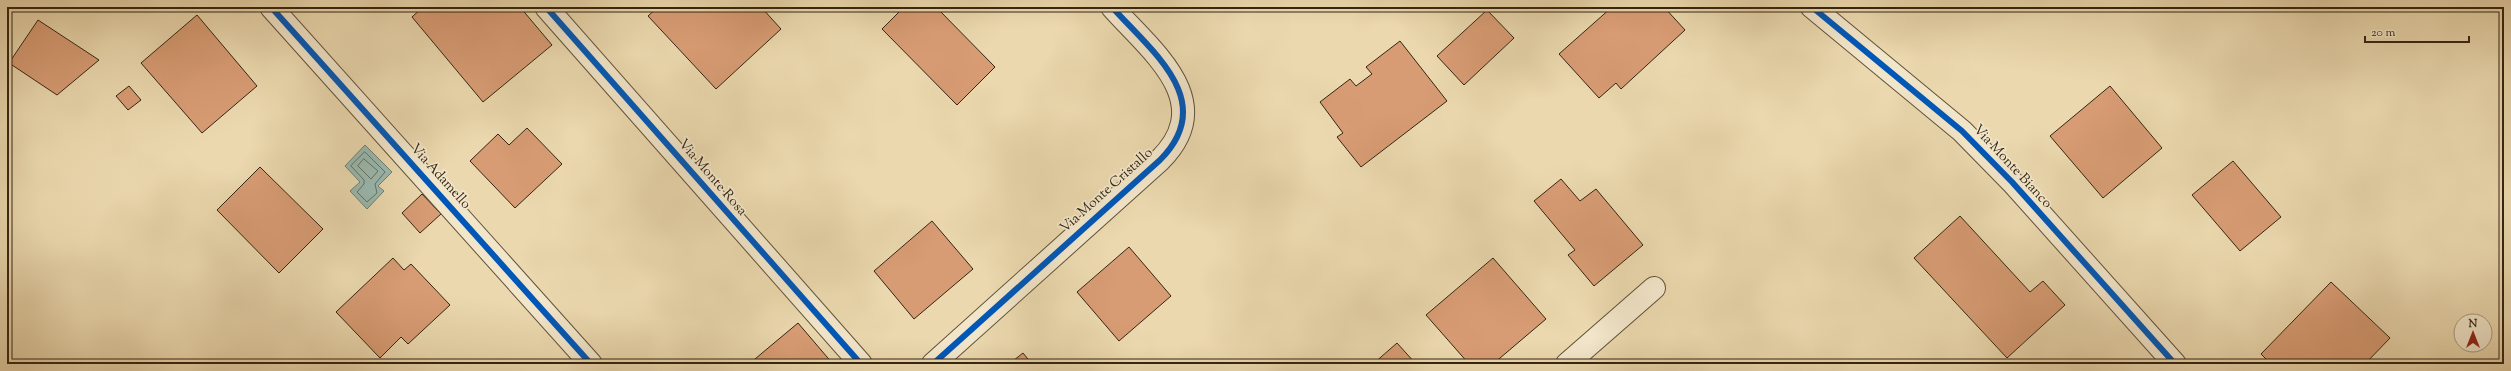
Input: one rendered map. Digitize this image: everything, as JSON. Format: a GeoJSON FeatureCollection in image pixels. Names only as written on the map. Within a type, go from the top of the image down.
{"type":"FeatureCollection","features":[{"type":"Feature","properties":{"kind":"street","name":"Via Adamello"},"geometry":{"type":"LineString","coordinates":[[271,7],[591,364]]}},
{"type":"Feature","properties":{"kind":"street","name":"Via Monte Rosa"},"geometry":{"type":"LineString","coordinates":[[546,7],[861,364]]}},
{"type":"Feature","properties":{"kind":"street","name":"Via Monte Cristallo"},"geometry":{"type":"LineString","coordinates":[[933,364],[1160,160],[1174,142],[1183,118],[1183,104],[1177,82],[1112,7]]}},
{"type":"Feature","properties":{"kind":"street","name":"Via Monte Bianco"},"geometry":{"type":"LineString","coordinates":[[1812,7],[1962,131],[2012,182],[2175,364]]}},
{"type":"Feature","properties":{"kind":"street"},"geometry":{"type":"LineString","coordinates":[[1567,364],[1654,288]]}},
{"type":"Feature","properties":{"kind":"water"},"geometry":{"type":"Polygon","coordinates":[[[365,145],[392,172],[378,186],[384,191],[367,209],[350,191],[360,182],[345,166],[365,145]]]}},
{"type":"Feature","properties":{"kind":"building"},"geometry":{"type":"Polygon","coordinates":[[[423,7],[520,7],[552,45],[483,102],[412,17],[423,7]]]}},
{"type":"Feature","properties":{"kind":"building"},"geometry":{"type":"Polygon","coordinates":[[[658,7],[761,7],[781,29],[716,89],[648,16],[658,7]]]}},
{"type":"Feature","properties":{"kind":"building"},"geometry":{"type":"Polygon","coordinates":[[[904,7],[936,7],[995,67],[957,105],[882,29],[904,7]]]}},
{"type":"Feature","properties":{"kind":"building"},"geometry":{"type":"Polygon","coordinates":[[[1612,7],[1664,7],[1685,30],[1621,89],[1616,83],[1599,98],[1559,54],[1612,7]]]}},
{"type":"Feature","properties":{"kind":"building"},"geometry":{"type":"Polygon","coordinates":[[[1487,10],[1514,38],[1464,85],[1437,56],[1487,10]]]}},
{"type":"Feature","properties":{"kind":"building"},"geometry":{"type":"Polygon","coordinates":[[[197,15],[257,86],[202,133],[141,63],[197,15]]]}},
{"type":"Feature","properties":{"kind":"building"},"geometry":{"type":"Polygon","coordinates":[[[38,20],[99,60],[57,95],[9,63],[38,20]]]}},
{"type":"Feature","properties":{"kind":"building"},"geometry":{"type":"Polygon","coordinates":[[[1400,41],[1447,101],[1361,167],[1337,137],[1343,133],[1320,102],[1350,79],[1356,86],[1372,74],[1366,67],[1400,41]]]}},
{"type":"Feature","properties":{"kind":"building"},"geometry":{"type":"Polygon","coordinates":[[[129,86],[141,100],[128,110],[116,96],[129,86]]]}},
{"type":"Feature","properties":{"kind":"building"},"geometry":{"type":"Polygon","coordinates":[[[2110,86],[2162,148],[2103,198],[2050,136],[2110,86]]]}},
{"type":"Feature","properties":{"kind":"building"},"geometry":{"type":"Polygon","coordinates":[[[527,128],[562,164],[515,208],[470,161],[498,134],[509,145],[527,128]]]}},
{"type":"Feature","properties":{"kind":"building"},"geometry":{"type":"Polygon","coordinates":[[[2233,161],[2281,217],[2240,251],[2192,195],[2233,161]]]}},
{"type":"Feature","properties":{"kind":"building"},"geometry":{"type":"Polygon","coordinates":[[[260,167],[323,229],[279,273],[217,210],[260,167]]]}},
{"type":"Feature","properties":{"kind":"building"},"geometry":{"type":"Polygon","coordinates":[[[1561,179],[1580,201],[1596,189],[1643,245],[1594,286],[1568,255],[1575,250],[1534,201],[1561,179]]]}},
{"type":"Feature","properties":{"kind":"building"},"geometry":{"type":"Polygon","coordinates":[[[422,194],[441,214],[420,233],[402,213],[422,194]]]}},
{"type":"Feature","properties":{"kind":"building"},"geometry":{"type":"Polygon","coordinates":[[[1960,216],[2030,292],[2043,281],[2065,305],[2007,358],[1914,258],[1960,216]]]}},
{"type":"Feature","properties":{"kind":"building"},"geometry":{"type":"Polygon","coordinates":[[[932,221],[973,269],[914,319],[874,271],[932,221]]]}},
{"type":"Feature","properties":{"kind":"building"},"geometry":{"type":"Polygon","coordinates":[[[1129,247],[1171,296],[1119,341],[1077,292],[1129,247]]]}},
{"type":"Feature","properties":{"kind":"building"},"geometry":{"type":"Polygon","coordinates":[[[393,258],[404,270],[411,264],[450,305],[408,344],[401,337],[380,358],[336,312],[393,258]]]}},
{"type":"Feature","properties":{"kind":"building"},"geometry":{"type":"Polygon","coordinates":[[[1493,258],[1546,319],[1493,364],[1469,364],[1426,315],[1493,258]]]}},
{"type":"Feature","properties":{"kind":"building"},"geometry":{"type":"Polygon","coordinates":[[[2331,282],[2390,338],[2365,364],[2271,364],[2261,354],[2331,282]]]}},
{"type":"Feature","properties":{"kind":"building"},"geometry":{"type":"Polygon","coordinates":[[[798,323],[833,364],[749,364],[798,323]]]}},
{"type":"Feature","properties":{"kind":"building"},"geometry":{"type":"Polygon","coordinates":[[[1397,343],[1416,364],[1373,364],[1397,343]]]}},
{"type":"Feature","properties":{"kind":"building"},"geometry":{"type":"Polygon","coordinates":[[[1023,353],[1032,364],[1009,364],[1023,353]]]}},
{"type":"Feature","properties":{"kind":"cycle path"},"geometry":{"type":"LineString","coordinates":[[271,7],[591,364]]}},
{"type":"Feature","properties":{"kind":"cycle path"},"geometry":{"type":"LineString","coordinates":[[546,7],[861,364]]}},
{"type":"Feature","properties":{"kind":"cycle path"},"geometry":{"type":"LineString","coordinates":[[933,364],[1160,160],[1176,138],[1183,117],[1181,97],[1173,78],[1160,59],[1112,7]]}},
{"type":"Feature","properties":{"kind":"cycle path"},"geometry":{"type":"LineString","coordinates":[[1812,7],[1962,131],[2012,182],[2175,364]]}}]}
